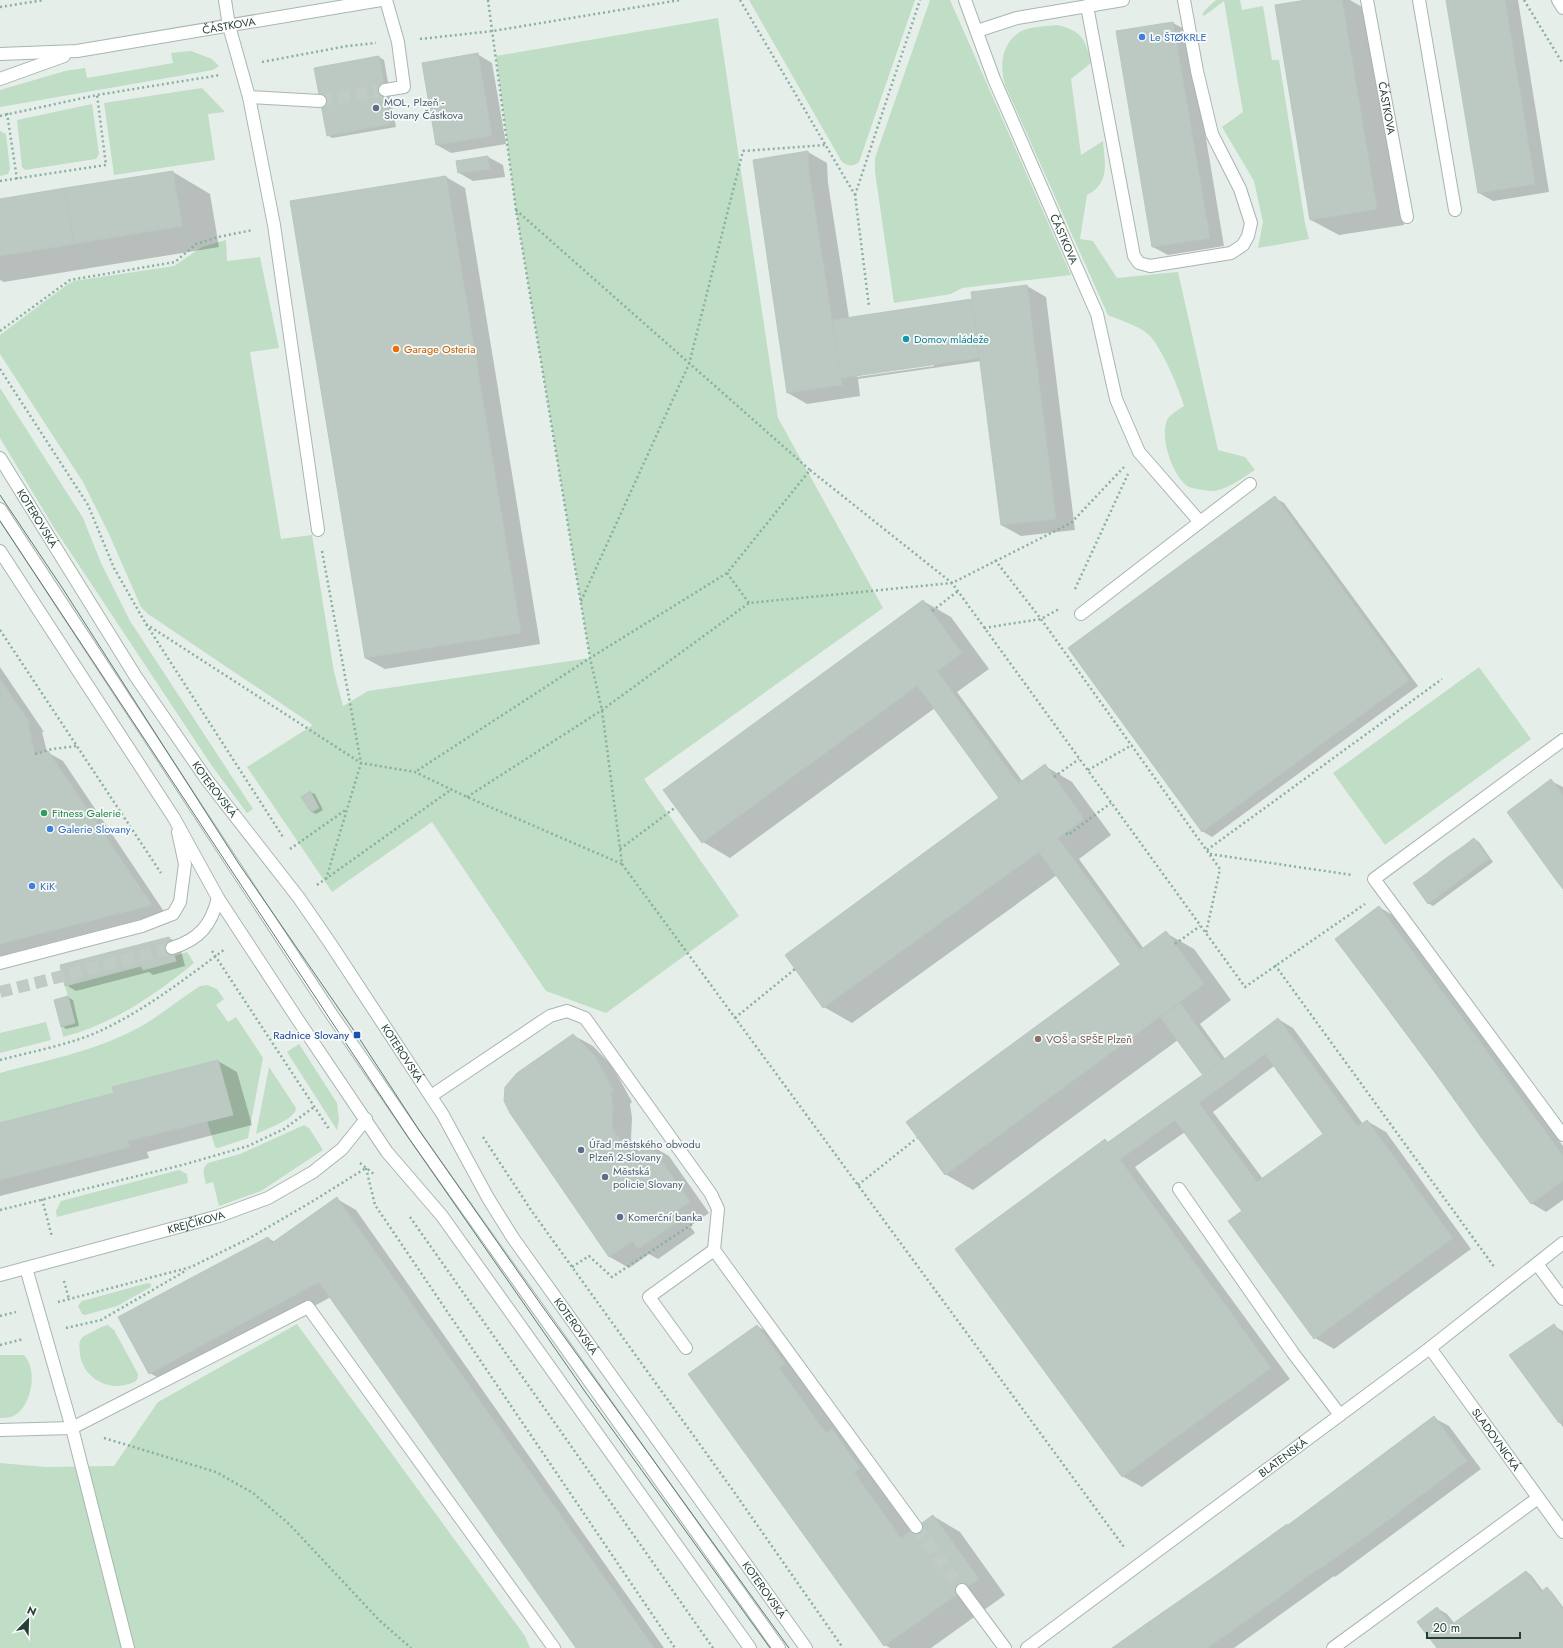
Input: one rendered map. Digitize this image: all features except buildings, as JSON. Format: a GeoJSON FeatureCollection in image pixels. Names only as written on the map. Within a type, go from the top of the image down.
{"type":"FeatureCollection","features":[{"type":"Feature","properties":{"kind":"street"},"geometry":{"type":"LineString","coordinates":[[225,0],[229,26],[250,97],[274,226],[318,530]]}},
{"type":"Feature","properties":{"kind":"street","name":"ČÁSTKOVA"},"geometry":{"type":"LineString","coordinates":[[0,54],[77,51],[381,0]]}},
{"type":"Feature","properties":{"kind":"street"},"geometry":{"type":"LineString","coordinates":[[385,90],[404,88],[398,42],[386,0]]}},
{"type":"Feature","properties":{"kind":"street","name":"ČÁSTKOVA"},"geometry":{"type":"LineString","coordinates":[[965,0],[994,79],[1097,314],[1116,399],[1139,452],[1200,522]]}},
{"type":"Feature","properties":{"kind":"street"},"geometry":{"type":"LineString","coordinates":[[977,31],[1017,18],[1123,0]]}},
{"type":"Feature","properties":{"kind":"street"},"geometry":{"type":"LineString","coordinates":[[1087,6],[1134,256],[1139,263],[1150,266],[1231,252],[1243,245],[1248,236],[1251,223],[1240,189],[1212,134],[1197,71],[1184,0]]}},
{"type":"Feature","properties":{"kind":"street","name":"ČÁSTKOVA"},"geometry":{"type":"LineString","coordinates":[[1367,0],[1406,217]]}},
{"type":"Feature","properties":{"kind":"street"},"geometry":{"type":"LineString","coordinates":[[1419,0],[1456,210]]}},
{"type":"Feature","properties":{"kind":"street"},"geometry":{"type":"LineString","coordinates":[[1558,0],[1563,8]]}},
{"type":"Feature","properties":{"kind":"street","name":"ČÁSTKOVA"},"geometry":{"type":"LineString","coordinates":[[0,79],[77,51]]}},
{"type":"Feature","properties":{"kind":"street"},"geometry":{"type":"LineString","coordinates":[[250,97],[320,101]]}},
{"type":"Feature","properties":{"kind":"street","name":"KOTEROVSKÁ"},"geometry":{"type":"LineString","coordinates":[[0,458],[136,676],[208,780],[299,898],[431,1096],[443,1115],[488,1198],[513,1238],[806,1648]]}},
{"type":"Feature","properties":{"kind":"street"},"geometry":{"type":"LineString","coordinates":[[1081,614],[1250,484]]}},
{"type":"Feature","properties":{"kind":"street","name":"KOTEROVSKÁ"},"geometry":{"type":"LineString","coordinates":[[0,509],[330,1012],[413,1134],[779,1648]]}},
{"type":"Feature","properties":{"kind":"street"},"geometry":{"type":"LineString","coordinates":[[0,551],[174,818],[218,898],[387,1152],[442,1216],[750,1648]]}},
{"type":"Feature","properties":{"kind":"street"},"geometry":{"type":"LineString","coordinates":[[1561,745],[1374,879],[1563,1135]]}},
{"type":"Feature","properties":{"kind":"street"},"geometry":{"type":"LineString","coordinates":[[0,964],[142,926],[173,914],[180,902],[185,864],[174,818]]}},
{"type":"Feature","properties":{"kind":"street"},"geometry":{"type":"LineString","coordinates":[[172,948],[184,944],[202,932],[214,914],[218,898]]}},
{"type":"Feature","properties":{"kind":"street"},"geometry":{"type":"LineString","coordinates":[[431,1096],[550,1016],[567,1011],[576,1014],[590,1023],[712,1194],[718,1209],[714,1250],[916,1527]]}},
{"type":"Feature","properties":{"kind":"street","name":"KREJČÍKOVA"},"geometry":{"type":"LineString","coordinates":[[0,1275],[219,1216],[268,1198],[314,1172],[336,1154],[366,1119]]}},
{"type":"Feature","properties":{"kind":"street"},"geometry":{"type":"LineString","coordinates":[[1179,1189],[1293,1353],[1340,1415]]}},
{"type":"Feature","properties":{"kind":"street","name":"BLATENSKÁ"},"geometry":{"type":"LineString","coordinates":[[1026,1648],[1430,1348],[1563,1244]]}},
{"type":"Feature","properties":{"kind":"street"},"geometry":{"type":"LineString","coordinates":[[686,1348],[649,1297],[714,1250]]}},
{"type":"Feature","properties":{"kind":"street"},"geometry":{"type":"LineString","coordinates":[[1537,1264],[1563,1299]]}},
{"type":"Feature","properties":{"kind":"street"},"geometry":{"type":"LineString","coordinates":[[26,1268],[72,1428],[128,1648]]}},
{"type":"Feature","properties":{"kind":"street"},"geometry":{"type":"LineString","coordinates":[[0,1430],[72,1428],[308,1307],[554,1648]]}},
{"type":"Feature","properties":{"kind":"street","name":"SLADOVNICKÁ"},"geometry":{"type":"LineString","coordinates":[[1430,1348],[1563,1532]]}},
{"type":"Feature","properties":{"kind":"street"},"geometry":{"type":"LineString","coordinates":[[1333,1648],[1538,1498]]}},
{"type":"Feature","properties":{"kind":"street"},"geometry":{"type":"LineString","coordinates":[[962,1590],[1005,1648]]}},
{"type":"Feature","properties":{"kind":"path"},"geometry":{"type":"LineString","coordinates":[[0,7],[44,0]]}},
{"type":"Feature","properties":{"kind":"path"},"geometry":{"type":"LineString","coordinates":[[488,0],[516,210],[590,658],[602,710],[622,864],[1138,1565]]}},
{"type":"Feature","properties":{"kind":"path"},"geometry":{"type":"LineString","coordinates":[[0,116],[7,113],[97,95],[220,75],[240,66],[347,46],[398,42],[493,31],[680,0]]}},
{"type":"Feature","properties":{"kind":"path"},"geometry":{"type":"LineString","coordinates":[[740,0],[855,195],[870,306]]}},
{"type":"Feature","properties":{"kind":"path"},"geometry":{"type":"LineString","coordinates":[[855,195],[920,0]]}},
{"type":"Feature","properties":{"kind":"path"},"geometry":{"type":"LineString","coordinates":[[1524,0],[1563,64]]}},
{"type":"Feature","properties":{"kind":"path"},"geometry":{"type":"LineString","coordinates":[[0,182],[106,165],[97,95]]}},
{"type":"Feature","properties":{"kind":"path"},"geometry":{"type":"LineString","coordinates":[[7,113],[17,179]]}},
{"type":"Feature","properties":{"kind":"path"},"geometry":{"type":"LineString","coordinates":[[581,601],[689,364],[743,151],[826,145]]}},
{"type":"Feature","properties":{"kind":"path"},"geometry":{"type":"LineString","coordinates":[[516,210],[810,470],[952,583],[1245,987],[1383,892]]}},
{"type":"Feature","properties":{"kind":"path"},"geometry":{"type":"LineString","coordinates":[[0,331],[70,280],[175,262],[196,244],[218,237],[274,226]]}},
{"type":"Feature","properties":{"kind":"path"},"geometry":{"type":"LineString","coordinates":[[0,369],[88,505],[114,568],[146,624],[294,855]]}},
{"type":"Feature","properties":{"kind":"path"},"geometry":{"type":"LineString","coordinates":[[467,797],[602,710],[749,603],[952,583],[1071,523],[1139,452]]}},
{"type":"Feature","properties":{"kind":"path"},"geometry":{"type":"LineString","coordinates":[[1074,591],[1139,452]]}},
{"type":"Feature","properties":{"kind":"path"},"geometry":{"type":"LineString","coordinates":[[415,772],[590,658],[727,573],[810,470]]}},
{"type":"Feature","properties":{"kind":"path"},"geometry":{"type":"LineString","coordinates":[[318,530],[361,763],[326,879]]}},
{"type":"Feature","properties":{"kind":"path"},"geometry":{"type":"LineString","coordinates":[[995,560],[1041,619],[1220,869],[1206,933]]}},
{"type":"Feature","properties":{"kind":"path"},"geometry":{"type":"LineString","coordinates":[[727,573],[749,603]]}},
{"type":"Feature","properties":{"kind":"path"},"geometry":{"type":"LineString","coordinates":[[932,611],[958,591]]}},
{"type":"Feature","properties":{"kind":"path"},"geometry":{"type":"LineString","coordinates":[[984,628],[1041,619],[1061,608]]}},
{"type":"Feature","properties":{"kind":"path"},"geometry":{"type":"LineString","coordinates":[[146,624],[361,763],[415,772],[467,797],[622,864]]}},
{"type":"Feature","properties":{"kind":"path"},"geometry":{"type":"LineString","coordinates":[[1207,850],[1442,679]]}},
{"type":"Feature","properties":{"kind":"path"},"geometry":{"type":"LineString","coordinates":[[1088,770],[1132,745]]}},
{"type":"Feature","properties":{"kind":"path"},"geometry":{"type":"LineString","coordinates":[[35,754],[52,748],[77,746]]}},
{"type":"Feature","properties":{"kind":"path"},"geometry":{"type":"LineString","coordinates":[[1054,778],[1079,759]]}},
{"type":"Feature","properties":{"kind":"path"},"geometry":{"type":"LineString","coordinates":[[311,880],[315,886],[326,879],[452,790]]}},
{"type":"Feature","properties":{"kind":"path"},"geometry":{"type":"LineString","coordinates":[[1066,833],[1068,835],[1111,803]]}},
{"type":"Feature","properties":{"kind":"path"},"geometry":{"type":"LineString","coordinates":[[620,849],[676,807]]}},
{"type":"Feature","properties":{"kind":"path"},"geometry":{"type":"LineString","coordinates":[[290,849],[347,809]]}},
{"type":"Feature","properties":{"kind":"path"},"geometry":{"type":"LineString","coordinates":[[1210,854],[1374,879]]}},
{"type":"Feature","properties":{"kind":"path"},"geometry":{"type":"LineString","coordinates":[[1175,944],[1200,926]]}},
{"type":"Feature","properties":{"kind":"path"},"geometry":{"type":"LineString","coordinates":[[0,1060],[48,1048],[104,1029],[154,1001],[244,936]]}},
{"type":"Feature","properties":{"kind":"path"},"geometry":{"type":"LineString","coordinates":[[1275,965],[1508,1286]]}},
{"type":"Feature","properties":{"kind":"path"},"geometry":{"type":"LineString","coordinates":[[735,1018],[795,969]]}},
{"type":"Feature","properties":{"kind":"path"},"geometry":{"type":"LineString","coordinates":[[0,1210],[186,1164],[248,1146],[284,1129],[314,1107]]}},
{"type":"Feature","properties":{"kind":"path"},"geometry":{"type":"LineString","coordinates":[[480,1134],[531,1210],[732,1489],[843,1648]]}},
{"type":"Feature","properties":{"kind":"path"},"geometry":{"type":"LineString","coordinates":[[858,1186],[917,1138]]}},
{"type":"Feature","properties":{"kind":"path"},"geometry":{"type":"LineString","coordinates":[[366,1168],[377,1177]]}},
{"type":"Feature","properties":{"kind":"path"},"geometry":{"type":"LineString","coordinates":[[0,1345],[101,1320],[191,1267],[248,1239],[366,1168]]}},
{"type":"Feature","properties":{"kind":"path"},"geometry":{"type":"LineString","coordinates":[[366,1168],[375,1205],[675,1648]]}},
{"type":"Feature","properties":{"kind":"path"},"geometry":{"type":"LineString","coordinates":[[406,1210],[713,1648]]}},
{"type":"Feature","properties":{"kind":"path"},"geometry":{"type":"LineString","coordinates":[[572,1267],[589,1256],[612,1276],[696,1221],[717,1225]]}},
{"type":"Feature","properties":{"kind":"path"},"geometry":{"type":"LineString","coordinates":[[0,1316],[191,1267]]}},
{"type":"Feature","properties":{"kind":"path"},"geometry":{"type":"LineString","coordinates":[[72,1428],[216,1472],[253,1493],[289,1524],[380,1621],[411,1648]]}},
{"type":"Feature","properties":{"kind":"green space"},"geometry":{"type":"Polygon","coordinates":[[[749,0],[915,0],[859,162],[857,164],[850,165],[842,162],[749,0]]]}},
{"type":"Feature","properties":{"kind":"green space"},"geometry":{"type":"Polygon","coordinates":[[[930,0],[950,0],[1071,275],[962,288],[951,294],[894,303],[875,172],[875,158],[930,0]]]}},
{"type":"Feature","properties":{"kind":"green space"},"geometry":{"type":"Polygon","coordinates":[[[1216,0],[1240,0],[1242,10],[1263,6],[1272,60],[1279,60],[1305,223],[1309,239],[1258,248],[1263,222],[1254,181],[1222,127],[1243,112],[1224,1],[1204,16],[1202,14],[1216,0]]]}},
{"type":"Feature","properties":{"kind":"green space"},"geometry":{"type":"Polygon","coordinates":[[[718,18],[778,418],[883,608],[644,779],[739,916],[606,1013],[546,991],[432,822],[332,892],[247,767],[313,725],[148,614],[141,607],[109,534],[83,482],[0,354],[0,335],[74,281],[174,266],[202,247],[226,240],[227,261],[260,257],[279,348],[250,352],[281,539],[312,535],[334,672],[343,706],[368,691],[590,658],[516,210],[496,56],[718,18]]]}},
{"type":"Feature","properties":{"kind":"green space"},"geometry":{"type":"Polygon","coordinates":[[[1058,25],[1073,30],[1082,38],[1085,42],[1091,63],[1071,79],[1081,155],[1103,141],[1105,157],[1103,179],[1094,190],[1087,195],[1080,239],[1093,241],[1117,278],[1178,272],[1218,450],[1245,457],[1255,470],[1235,483],[1220,490],[1202,490],[1189,487],[1177,475],[1168,455],[1165,433],[1166,424],[1169,417],[1184,406],[1174,379],[1160,350],[1146,332],[1136,326],[1108,315],[1005,85],[1002,69],[1004,53],[1011,40],[1024,30],[1041,26],[1058,25]]]}},
{"type":"Feature","properties":{"kind":"green space"},"geometry":{"type":"Polygon","coordinates":[[[191,51],[212,59],[219,66],[213,70],[0,107],[0,90],[65,71],[85,68],[87,78],[173,63],[171,53],[191,51]]]}},
{"type":"Feature","properties":{"kind":"green space"},"geometry":{"type":"Polygon","coordinates":[[[202,88],[225,112],[208,114],[215,160],[114,175],[104,103],[202,88]]]}},
{"type":"Feature","properties":{"kind":"green space"},"geometry":{"type":"Polygon","coordinates":[[[92,104],[99,154],[96,159],[25,170],[22,167],[17,120],[92,104]]]}},
{"type":"Feature","properties":{"kind":"green space"},"geometry":{"type":"Polygon","coordinates":[[[0,131],[6,134],[10,169],[8,174],[0,176],[0,131]]]}},
{"type":"Feature","properties":{"kind":"green space"},"geometry":{"type":"Polygon","coordinates":[[[0,388],[83,518],[101,563],[130,621],[253,809],[247,813],[212,766],[53,526],[0,438],[0,388]]]}},
{"type":"Feature","properties":{"kind":"green space"},"geometry":{"type":"Polygon","coordinates":[[[1479,667],[1531,739],[1385,845],[1333,773],[1479,667]]]}},
{"type":"Feature","properties":{"kind":"green space"},"geometry":{"type":"Polygon","coordinates":[[[187,952],[194,963],[149,997],[99,1024],[63,1037],[61,1027],[75,1023],[65,986],[141,966],[143,970],[175,961],[175,956],[187,952]]]}},
{"type":"Feature","properties":{"kind":"green space"},"geometry":{"type":"Polygon","coordinates":[[[207,985],[217,989],[224,999],[216,1005],[228,1022],[236,1017],[263,1058],[248,1138],[218,1148],[215,1147],[207,1121],[233,1114],[218,1060],[112,1087],[114,1093],[0,1123],[0,1073],[89,1049],[123,1035],[148,1022],[200,986],[207,985]]]}},
{"type":"Feature","properties":{"kind":"green space"},"geometry":{"type":"Polygon","coordinates":[[[46,1022],[51,1040],[0,1053],[0,1033],[46,1022]]]}},
{"type":"Feature","properties":{"kind":"green space"},"geometry":{"type":"Polygon","coordinates":[[[299,1044],[337,1103],[339,1120],[337,1130],[287,1052],[299,1044]]]}},
{"type":"Feature","properties":{"kind":"green space"},"geometry":{"type":"Polygon","coordinates":[[[269,1067],[296,1108],[295,1112],[286,1120],[256,1134],[269,1067]]]}},
{"type":"Feature","properties":{"kind":"green space"},"geometry":{"type":"Polygon","coordinates":[[[304,1125],[309,1128],[323,1150],[261,1191],[219,1206],[213,1182],[206,1184],[204,1178],[204,1168],[208,1163],[240,1154],[304,1125]]]}},
{"type":"Feature","properties":{"kind":"green space"},"geometry":{"type":"Polygon","coordinates":[[[179,1170],[187,1174],[188,1183],[57,1217],[56,1211],[61,1201],[179,1170]]]}},
{"type":"Feature","properties":{"kind":"green space"},"geometry":{"type":"Polygon","coordinates":[[[148,1283],[151,1284],[151,1287],[117,1306],[85,1315],[82,1314],[78,1306],[82,1301],[148,1283]]]}},
{"type":"Feature","properties":{"kind":"green space"},"geometry":{"type":"Polygon","coordinates":[[[297,1324],[525,1636],[530,1648],[0,1648],[0,1463],[46,1467],[114,1466],[158,1402],[297,1324]]]}},
{"type":"Feature","properties":{"kind":"green space"},"geometry":{"type":"Polygon","coordinates":[[[108,1325],[114,1330],[138,1374],[137,1380],[133,1383],[121,1386],[105,1384],[91,1376],[82,1363],[79,1347],[81,1339],[99,1328],[108,1325]]]}},
{"type":"Feature","properties":{"kind":"green space"},"geometry":{"type":"Polygon","coordinates":[[[0,1355],[24,1355],[31,1369],[32,1378],[26,1404],[15,1415],[6,1418],[0,1418],[0,1355]]]}},
{"type":"Feature","properties":{"kind":"tunnel"},"geometry":{"type":"LineString","coordinates":[[320,101],[385,90]]}},
{"type":"Feature","properties":{"kind":"tunnel"},"geometry":{"type":"LineString","coordinates":[[0,992],[172,948]]}},
{"type":"Feature","properties":{"kind":"tunnel"},"geometry":{"type":"LineString","coordinates":[[916,1527],[962,1590]]}},
{"type":"Feature","properties":{"kind":"tram line"},"geometry":{"type":"LineString","coordinates":[[0,495],[63,589],[239,864],[357,1035],[419,1130],[542,1306],[789,1648]]}},
{"type":"Feature","properties":{"kind":"tram line"},"geometry":{"type":"LineString","coordinates":[[0,521],[408,1137],[586,1393],[770,1648]]}},
{"type":"Feature","properties":{"kind":"place","name":"Le ŠTØKRLE"},"geometry":{"type":"Point","coordinates":[1142,37]}},
{"type":"Feature","properties":{"kind":"place","name":"MOL, Plzeň - Slovany Částkova"},"geometry":{"type":"Point","coordinates":[376,108]}},
{"type":"Feature","properties":{"kind":"place","name":"Domov mládeže"},"geometry":{"type":"Point","coordinates":[906,339]}},
{"type":"Feature","properties":{"kind":"place","name":"Garage Osteria"},"geometry":{"type":"Point","coordinates":[396,349]}},
{"type":"Feature","properties":{"kind":"place","name":"Fitness Galerie"},"geometry":{"type":"Point","coordinates":[44,813]}},
{"type":"Feature","properties":{"kind":"place","name":"Galerie Slovany"},"geometry":{"type":"Point","coordinates":[50,829]}},
{"type":"Feature","properties":{"kind":"place","name":"KiK"},"geometry":{"type":"Point","coordinates":[32,886]}},
{"type":"Feature","properties":{"kind":"place","name":"Radnice Slovany"},"geometry":{"type":"Point","coordinates":[357,1035]}},
{"type":"Feature","properties":{"kind":"place","name":"VOŠ a SPŠE Plzeň"},"geometry":{"type":"Point","coordinates":[1038,1039]}},
{"type":"Feature","properties":{"kind":"place","name":"Úřad městského obvodu Plzeň 2-Slovany"},"geometry":{"type":"Point","coordinates":[581,1150]}},
{"type":"Feature","properties":{"kind":"place","name":"Městská policie Slovany"},"geometry":{"type":"Point","coordinates":[605,1177]}},
{"type":"Feature","properties":{"kind":"place","name":"Komerční banka"},"geometry":{"type":"Point","coordinates":[620,1217]}}]}
